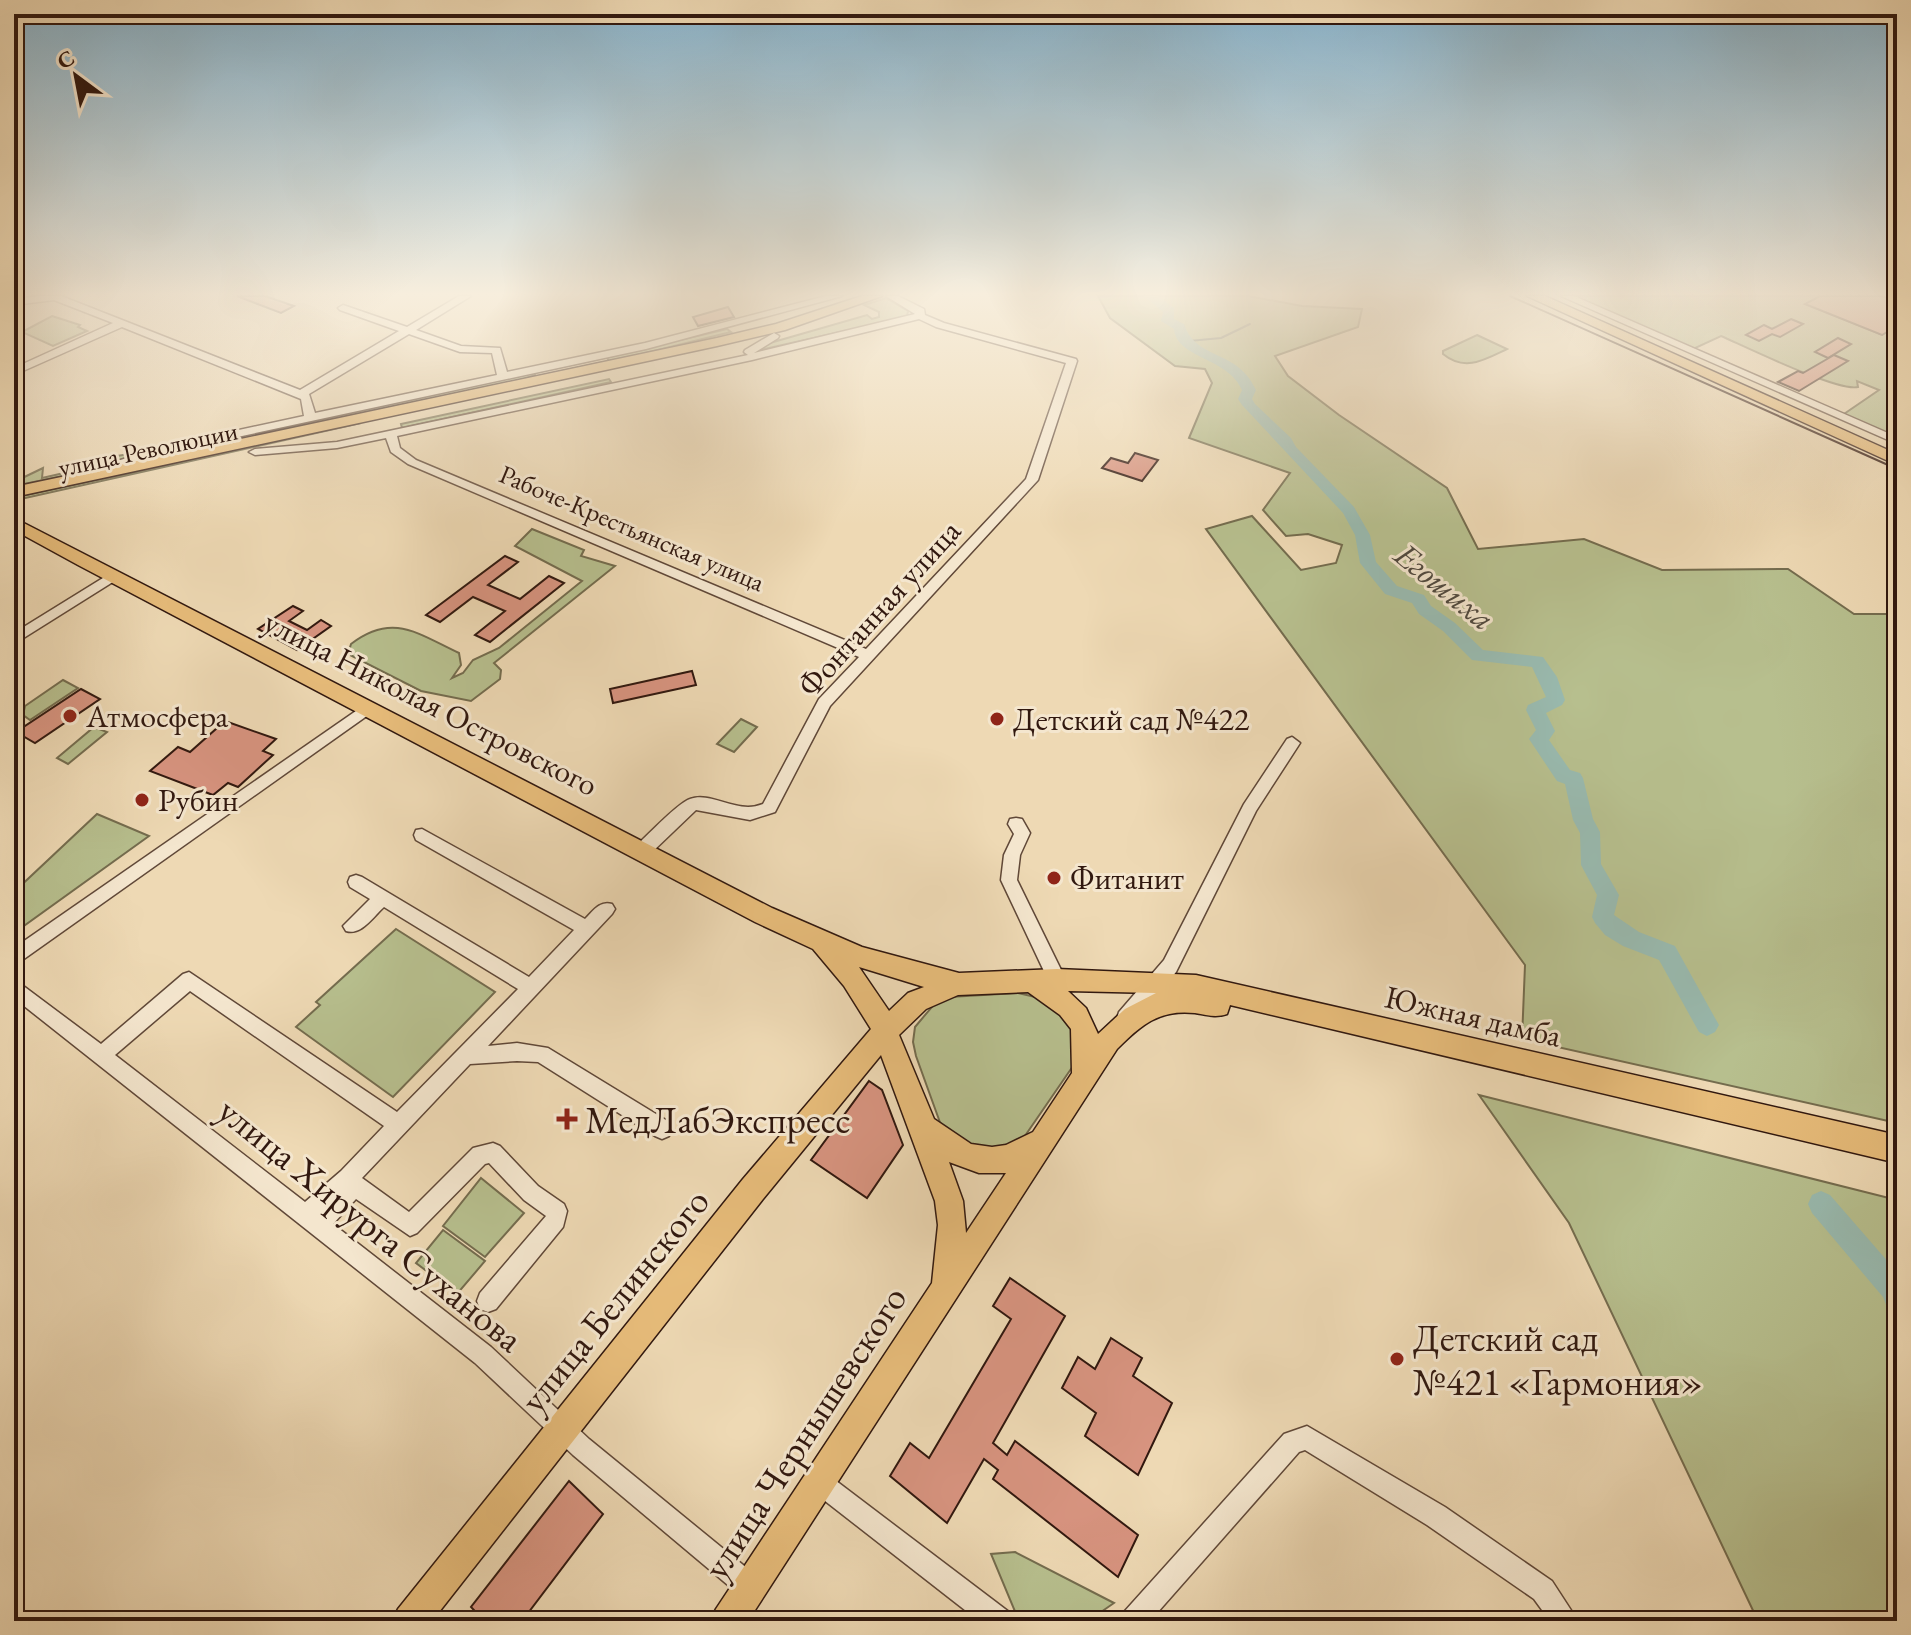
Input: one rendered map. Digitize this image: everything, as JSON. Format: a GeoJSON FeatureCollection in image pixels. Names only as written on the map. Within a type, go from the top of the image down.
{"type":"FeatureCollection","features":[{"type":"Feature","properties":{"kind":"main road","name":"улица Революции"},"geometry":{"type":"LineString","coordinates":[[14,492],[363,424],[600,372]]}},
{"type":"Feature","properties":{"kind":"main road"},"geometry":{"type":"LineString","coordinates":[[1703,372],[1897,460]]}},
{"type":"Feature","properties":{"kind":"main road","name":"улица Революции"},"geometry":{"type":"LineString","coordinates":[[14,505],[255,452],[363,424]]}},
{"type":"Feature","properties":{"kind":"main road","name":"улица Николая Островского"},"geometry":{"type":"LineString","coordinates":[[14,523],[111,577],[819,940],[899,972],[957,984]]}},
{"type":"Feature","properties":{"kind":"main road","name":"улица Николая Островского"},"geometry":{"type":"LineString","coordinates":[[819,940],[853,978],[876,1011],[884,1032]]}},
{"type":"Feature","properties":{"kind":"main road"},"geometry":{"type":"LineString","coordinates":[[1045,1139],[1016,1158],[993,1162],[968,1159],[949,1149],[924,1128],[884,1032],[917,1001],[957,984],[1030,981],[1064,1000],[1083,1021],[1089,1049],[1082,1081]]}},
{"type":"Feature","properties":{"kind":"main road","name":"Южная дамба"},"geometry":{"type":"LineString","coordinates":[[1030,981],[1156,982],[1196,986],[1897,1149]]}},
{"type":"Feature","properties":{"kind":"main road","name":"улица Чернышевского"},"geometry":{"type":"LineString","coordinates":[[728,1621],[1108,1041],[1133,1016],[1158,1001],[1194,1001]]}},
{"type":"Feature","properties":{"kind":"main road","name":"Южная дамба"},"geometry":{"type":"LineString","coordinates":[[1194,1001],[1897,1163]]}},
{"type":"Feature","properties":{"kind":"main road","name":"улица Белинского"},"geometry":{"type":"LineString","coordinates":[[410,1621],[753,1189],[884,1032]]}},
{"type":"Feature","properties":{"kind":"main road","name":"улица Чернышевского"},"geometry":{"type":"LineString","coordinates":[[924,1128],[949,1201],[952,1225],[947,1287]]}},
{"type":"Feature","properties":{"kind":"street"},"geometry":{"type":"LineString","coordinates":[[246,372],[306,397],[310,418]]}},
{"type":"Feature","properties":{"kind":"street"},"geometry":{"type":"LineString","coordinates":[[301,394],[338,372]]}},
{"type":"Feature","properties":{"kind":"street"},"geometry":{"type":"LineString","coordinates":[[502,372],[503,377]]}},
{"type":"Feature","properties":{"kind":"street"},"geometry":{"type":"LineString","coordinates":[[79,478],[169,448],[525,372]]}},
{"type":"Feature","properties":{"kind":"street"},"geometry":{"type":"LineString","coordinates":[[255,452],[337,445],[669,372]]}},
{"type":"Feature","properties":{"kind":"street","name":"Фонтанная улица"},"geometry":{"type":"LineString","coordinates":[[644,849],[693,804],[711,804],[748,816],[769,808],[824,703],[1034,478],[1068,372]]}},
{"type":"Feature","properties":{"kind":"street"},"geometry":{"type":"LineString","coordinates":[[1740,372],[1897,441]]}},
{"type":"Feature","properties":{"kind":"street","name":"Рабоче-Крестьянская улица"},"geometry":{"type":"LineString","coordinates":[[391,434],[395,450],[412,462],[868,655]]}},
{"type":"Feature","properties":{"kind":"street"},"geometry":{"type":"LineString","coordinates":[[14,639],[111,577]]}},
{"type":"Feature","properties":{"kind":"street"},"geometry":{"type":"LineString","coordinates":[[14,958],[366,709]]}},
{"type":"Feature","properties":{"kind":"street","name":"улица Чернышевского"},"geometry":{"type":"LineString","coordinates":[[1108,1041],[1170,966],[1250,808],[1292,743]]}},
{"type":"Feature","properties":{"kind":"street"},"geometry":{"type":"LineString","coordinates":[[1016,824],[1022,833],[1012,855],[1009,880],[1057,980]]}},
{"type":"Feature","properties":{"kind":"street"},"geometry":{"type":"LineString","coordinates":[[422,835],[587,929]]}},
{"type":"Feature","properties":{"kind":"street"},"geometry":{"type":"LineString","coordinates":[[356,882],[531,987]]}},
{"type":"Feature","properties":{"kind":"street"},"geometry":{"type":"LineString","coordinates":[[352,926],[382,898]]}},
{"type":"Feature","properties":{"kind":"street"},"geometry":{"type":"LineString","coordinates":[[312,1220],[606,909]]}},
{"type":"Feature","properties":{"kind":"street"},"geometry":{"type":"LineString","coordinates":[[101,1055],[189,980],[399,1125]]}},
{"type":"Feature","properties":{"kind":"street","name":"улица Хирурга Суханова"},"geometry":{"type":"LineString","coordinates":[[14,987],[483,1355],[562,1429],[750,1587]]}},
{"type":"Feature","properties":{"kind":"street"},"geometry":{"type":"LineString","coordinates":[[465,1056],[517,1052],[541,1054],[662,1129]]}},
{"type":"Feature","properties":{"kind":"street"},"geometry":{"type":"LineString","coordinates":[[312,1220],[355,1186],[410,1226],[480,1155],[493,1153],[531,1193],[557,1211],[556,1220],[488,1301]]}},
{"type":"Feature","properties":{"kind":"street"},"geometry":{"type":"LineString","coordinates":[[1133,1621],[1292,1442],[1307,1438],[1436,1516],[1532,1582],[1543,1590],[1565,1621]]}},
{"type":"Feature","properties":{"kind":"street"},"geometry":{"type":"LineString","coordinates":[[819,1482],[1000,1621]]}},
{"type":"Feature","properties":{"kind":"green space"},"geometry":{"type":"Polygon","coordinates":[[[533,372],[535,375],[515,382],[117,467],[172,450],[533,372]]]}},
{"type":"Feature","properties":{"kind":"green space"},"geometry":{"type":"Polygon","coordinates":[[[1207,372],[1286,372],[1339,415],[1447,488],[1478,549],[1584,539],[1662,570],[1788,569],[1854,614],[1897,614],[1897,1123],[1522,1039],[1525,965],[1206,529],[1252,516],[1301,570],[1336,563],[1342,545],[1308,534],[1286,536],[1263,510],[1290,473],[1189,438],[1212,383],[1207,372]]]}},
{"type":"Feature","properties":{"kind":"green space"},"geometry":{"type":"Polygon","coordinates":[[[1803,372],[1897,372],[1897,440],[1841,416],[1879,390],[1857,381],[1858,387],[1832,383],[1803,372]]]}},
{"type":"Feature","properties":{"kind":"green space"},"geometry":{"type":"Polygon","coordinates":[[[609,379],[611,382],[402,428],[401,424],[609,379]]]}},
{"type":"Feature","properties":{"kind":"green space"},"geometry":{"type":"Polygon","coordinates":[[[361,423],[21,499],[17,497],[361,423]]]}},
{"type":"Feature","properties":{"kind":"green space"},"geometry":{"type":"Polygon","coordinates":[[[134,455],[93,470],[14,486],[14,482],[43,468],[42,478],[99,465],[105,458],[134,455]]]}},
{"type":"Feature","properties":{"kind":"green space"},"geometry":{"type":"Polygon","coordinates":[[[532,529],[584,550],[581,556],[615,566],[494,663],[501,670],[500,679],[471,701],[421,691],[348,654],[351,644],[366,634],[380,629],[405,629],[459,653],[461,665],[452,678],[463,673],[473,660],[499,648],[582,581],[515,546],[532,529]]]}},
{"type":"Feature","properties":{"kind":"green space"},"geometry":{"type":"Polygon","coordinates":[[[63,680],[78,688],[30,720],[23,715],[25,706],[63,680]]]}},
{"type":"Feature","properties":{"kind":"green space"},"geometry":{"type":"Polygon","coordinates":[[[741,719],[757,727],[734,752],[717,744],[741,719]]]}},
{"type":"Feature","properties":{"kind":"green space"},"geometry":{"type":"Polygon","coordinates":[[[94,727],[107,732],[68,764],[57,758],[94,727]]]}},
{"type":"Feature","properties":{"kind":"green space"},"geometry":{"type":"Polygon","coordinates":[[[97,814],[149,836],[14,933],[14,892],[97,814]]]}},
{"type":"Feature","properties":{"kind":"green space"},"geometry":{"type":"Polygon","coordinates":[[[396,929],[495,992],[393,1097],[296,1027],[320,1005],[316,1002],[396,929]]]}},
{"type":"Feature","properties":{"kind":"green space"},"geometry":{"type":"Polygon","coordinates":[[[1018,993],[1044,999],[1075,1028],[1073,1066],[1018,1146],[970,1149],[942,1128],[916,1056],[913,1042],[915,1027],[936,1002],[949,997],[1018,993]]]}},
{"type":"Feature","properties":{"kind":"green space"},"geometry":{"type":"Polygon","coordinates":[[[1479,1095],[1897,1200],[1897,1621],[1758,1621],[1569,1223],[1479,1095]]]}},
{"type":"Feature","properties":{"kind":"green space"},"geometry":{"type":"Polygon","coordinates":[[[481,1178],[524,1213],[485,1257],[443,1226],[481,1178]]]}},
{"type":"Feature","properties":{"kind":"green space"},"geometry":{"type":"Polygon","coordinates":[[[443,1230],[485,1261],[457,1294],[416,1263],[443,1230]]]}},
{"type":"Feature","properties":{"kind":"green space"},"geometry":{"type":"Polygon","coordinates":[[[1015,1552],[1114,1603],[1088,1621],[1019,1621],[991,1554],[1015,1552]]]}},
{"type":"Feature","properties":{"kind":"building"},"geometry":{"type":"Polygon","coordinates":[[[1796,372],[1830,372],[1799,391],[1778,382],[1796,372]]]}},
{"type":"Feature","properties":{"kind":"building"},"geometry":{"type":"Polygon","coordinates":[[[1135,453],[1158,460],[1142,481],[1102,468],[1111,458],[1128,463],[1135,453]]]}},
{"type":"Feature","properties":{"kind":"building"},"geometry":{"type":"Polygon","coordinates":[[[505,556],[518,562],[488,585],[520,599],[549,576],[564,583],[490,642],[475,635],[505,611],[473,597],[440,622],[426,615],[505,556]]]}},
{"type":"Feature","properties":{"kind":"building"},"geometry":{"type":"Polygon","coordinates":[[[293,606],[303,611],[289,621],[307,630],[321,620],[331,626],[297,650],[258,629],[293,606]]]}},
{"type":"Feature","properties":{"kind":"building"},"geometry":{"type":"Polygon","coordinates":[[[692,671],[696,685],[613,703],[610,689],[692,671]]]}},
{"type":"Feature","properties":{"kind":"building"},"geometry":{"type":"Polygon","coordinates":[[[81,689],[100,699],[35,743],[16,732],[81,689]]]}},
{"type":"Feature","properties":{"kind":"building"},"geometry":{"type":"Polygon","coordinates":[[[225,721],[276,739],[263,751],[273,755],[238,787],[228,783],[213,795],[150,771],[178,747],[190,752],[225,721]]]}},
{"type":"Feature","properties":{"kind":"building"},"geometry":{"type":"Polygon","coordinates":[[[869,1081],[882,1090],[903,1145],[867,1198],[811,1160],[869,1081]]]}},
{"type":"Feature","properties":{"kind":"building"},"geometry":{"type":"Polygon","coordinates":[[[1010,1278],[1065,1316],[993,1443],[1007,1455],[1015,1441],[1138,1535],[1118,1577],[993,1479],[998,1470],[984,1459],[947,1523],[890,1476],[910,1443],[929,1458],[1011,1319],[993,1306],[1010,1278]]]}},
{"type":"Feature","properties":{"kind":"building"},"geometry":{"type":"Polygon","coordinates":[[[1111,1338],[1142,1358],[1133,1376],[1172,1403],[1138,1475],[1085,1436],[1096,1413],[1062,1388],[1078,1357],[1095,1369],[1111,1338]]]}},
{"type":"Feature","properties":{"kind":"building"},"geometry":{"type":"Polygon","coordinates":[[[569,1481],[603,1514],[522,1621],[484,1621],[471,1607],[569,1481]]]}},
{"type":"Feature","properties":{"kind":"waterway","name":"Егошиха"},"geometry":{"type":"LineString","coordinates":[[1239,372],[1249,390],[1245,399],[1249,405],[1348,510],[1363,535],[1368,563],[1391,590],[1418,599],[1425,610],[1449,627],[1478,656],[1537,661],[1548,677],[1556,700],[1535,710],[1546,731],[1538,739],[1564,776],[1573,778],[1583,820],[1590,832],[1591,865],[1608,895],[1603,917],[1613,928],[1631,939],[1667,953],[1707,1025]]}},
{"type":"Feature","properties":{"kind":"waterway","name":"Егошиха"},"geometry":{"type":"LineString","coordinates":[[1821,1204],[1896,1291],[1897,1297]]}},
{"type":"Feature","properties":{"kind":"tram line"},"geometry":{"type":"LineString","coordinates":[[1681,372],[1897,469]]}},
{"type":"Feature","properties":{"kind":"place","name":"Атмосфера"},"geometry":{"type":"Point","coordinates":[70,716]}},
{"type":"Feature","properties":{"kind":"place","name":"Детский сад №422"},"geometry":{"type":"Point","coordinates":[997,719]}},
{"type":"Feature","properties":{"kind":"place","name":"Рубин"},"geometry":{"type":"Point","coordinates":[142,800]}},
{"type":"Feature","properties":{"kind":"place","name":"Фитанит"},"geometry":{"type":"Point","coordinates":[1054,878]}},
{"type":"Feature","properties":{"kind":"place","name":"МедЛабЭкспресс"},"geometry":{"type":"Point","coordinates":[567,1119]}},
{"type":"Feature","properties":{"kind":"place","name":"Детский сад №421 «Гармония»"},"geometry":{"type":"Point","coordinates":[1397,1359]}}]}
